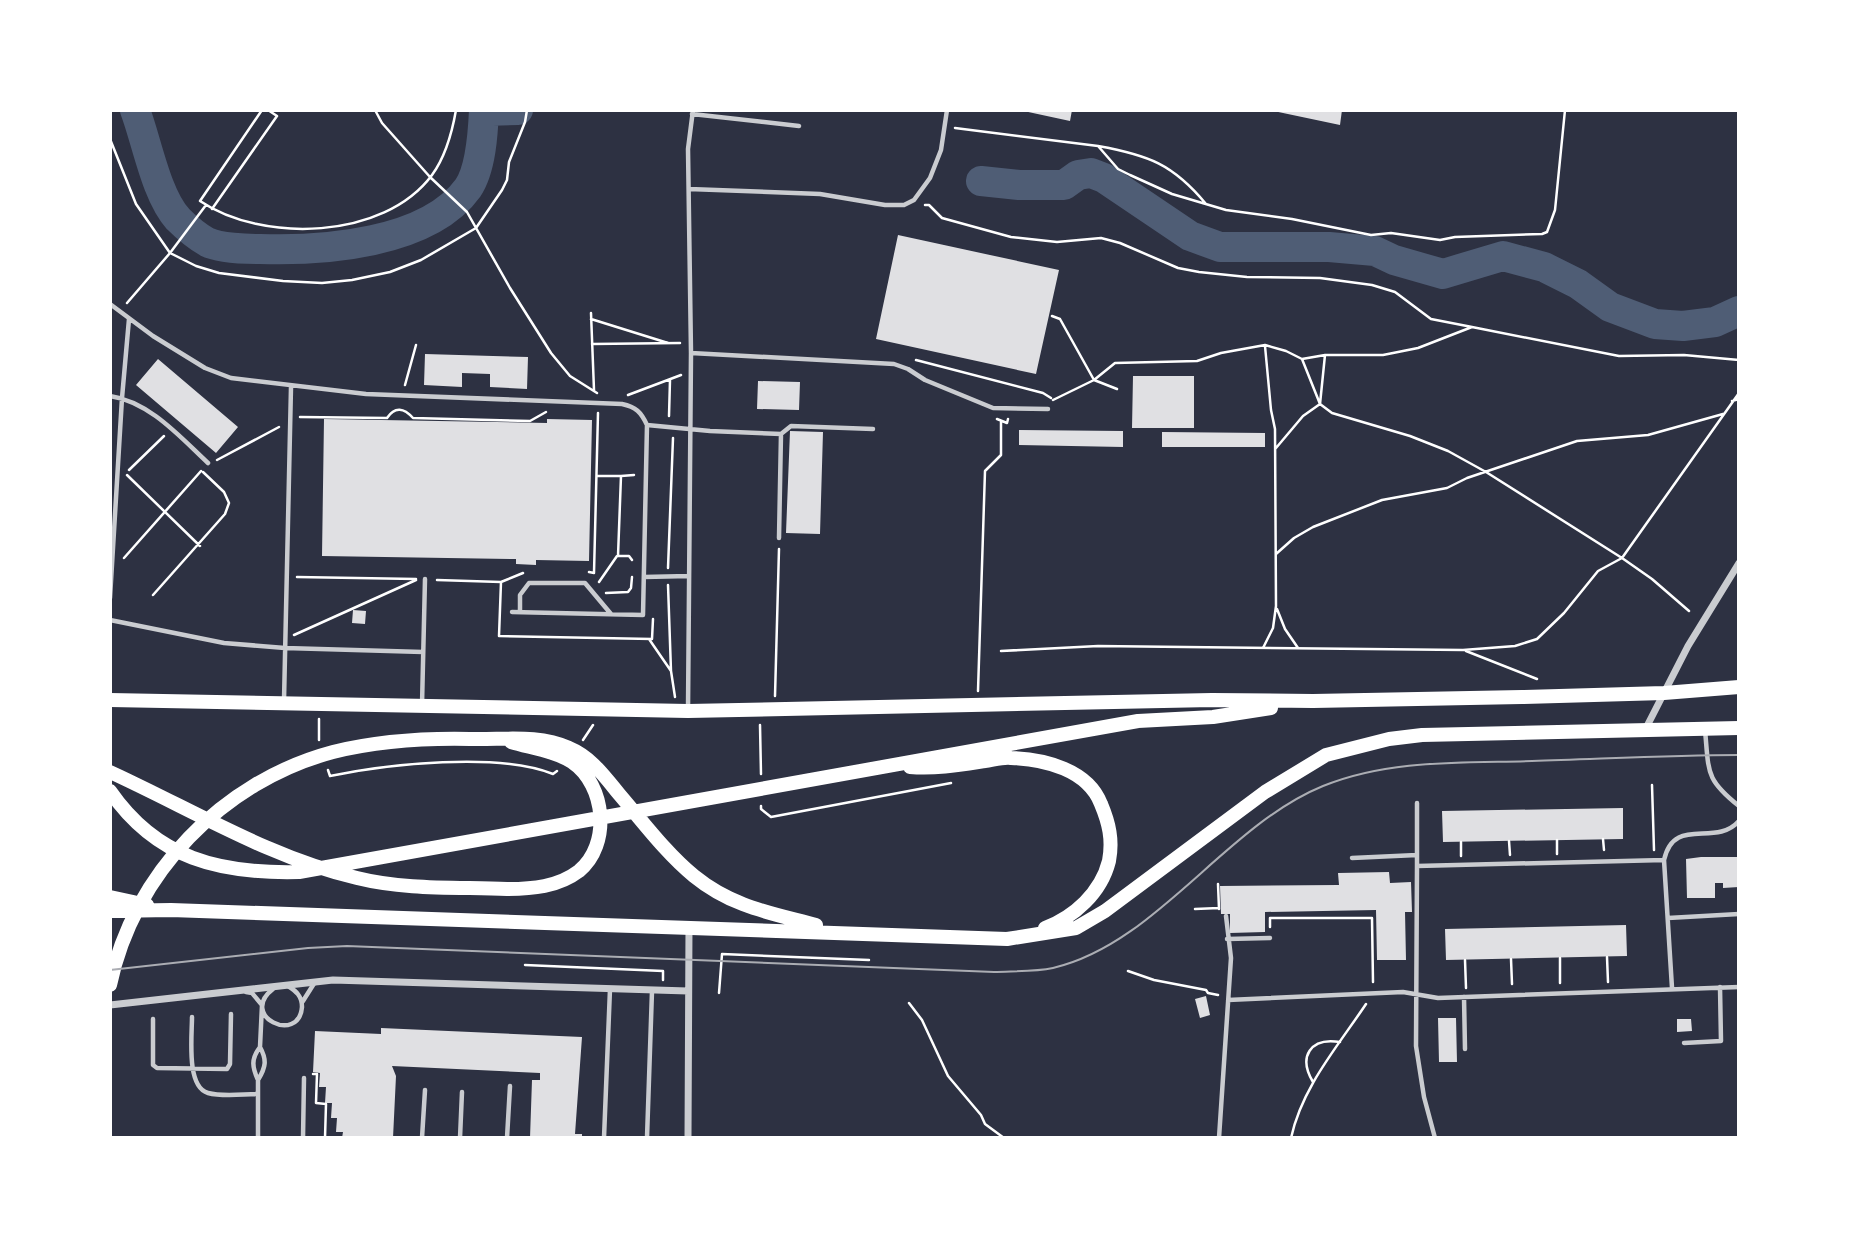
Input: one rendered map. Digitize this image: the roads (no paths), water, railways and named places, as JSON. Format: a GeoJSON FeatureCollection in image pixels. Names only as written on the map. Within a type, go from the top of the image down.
{"type":"FeatureCollection","features":[{"type":"Feature","properties":{"kind":"main road"},"geometry":{"type":"LineString","coordinates":[[110,700],[688,711],[1664,693],[1739,687]]}},
{"type":"Feature","properties":{"kind":"main road"},"geometry":{"type":"LineString","coordinates":[[110,791],[138,824],[164,844],[203,863],[261,873],[299,872],[1138,721],[1213,717],[1313,701]]}},
{"type":"Feature","properties":{"kind":"main road"},"geometry":{"type":"LineString","coordinates":[[110,911],[171,910],[689,926],[1007,939],[1076,928],[1105,911],[1265,792],[1326,755],[1347,748],[1422,735],[1739,728]]}},
{"type":"Feature","properties":{"kind":"main road"},"geometry":{"type":"LineString","coordinates":[[110,985],[121,948],[149,888],[183,843],[226,805],[252,787],[296,765],[334,752],[415,740],[529,738],[551,741],[583,756],[596,766],[676,858],[714,892],[747,908],[840,932]]}},
{"type":"Feature","properties":{"kind":"main road"},"geometry":{"type":"LineString","coordinates":[[110,772],[263,845],[358,878],[402,884],[507,889],[555,884],[579,871],[594,850],[601,813],[596,792],[586,775],[572,762],[507,740]]}},
{"type":"Feature","properties":{"kind":"main road"},"geometry":{"type":"LineString","coordinates":[[890,765],[932,769],[1010,757],[1064,768],[1083,779],[1097,794],[1108,821],[1111,838],[1109,860],[1102,881],[1077,911],[1060,922],[1007,939]]}},
{"type":"Feature","properties":{"kind":"main road"},"geometry":{"type":"LineString","coordinates":[[110,897],[171,910]]}},
{"type":"Feature","properties":{"kind":"street"},"geometry":{"type":"LineString","coordinates":[[1644,732],[1688,646],[1739,563]]}},
{"type":"Feature","properties":{"kind":"street"},"geometry":{"type":"LineString","coordinates":[[688,1138],[689,926]]}},
{"type":"Feature","properties":{"kind":"street"},"geometry":{"type":"LineString","coordinates":[[110,1005],[333,980],[688,991]]}},
{"type":"Feature","properties":{"kind":"lane"},"geometry":{"type":"LineString","coordinates":[[689,189],[820,194],[885,205],[904,205],[914,200],[930,178],[941,150],[947,110]]}},
{"type":"Feature","properties":{"kind":"lane"},"geometry":{"type":"LineString","coordinates":[[688,711],[691,353],[688,149],[692,112],[799,126]]}},
{"type":"Feature","properties":{"kind":"lane"},"geometry":{"type":"LineString","coordinates":[[110,304],[129,319],[216,373],[246,381],[402,396],[622,404],[634,407],[641,413],[647,425],[643,615],[512,612]]}},
{"type":"Feature","properties":{"kind":"lane"},"geometry":{"type":"LineString","coordinates":[[110,598],[129,319]]}},
{"type":"Feature","properties":{"kind":"lane"},"geometry":{"type":"LineString","coordinates":[[691,353],[894,364],[993,408],[1048,409]]}},
{"type":"Feature","properties":{"kind":"lane"},"geometry":{"type":"LineString","coordinates":[[284,703],[291,387]]}},
{"type":"Feature","properties":{"kind":"lane"},"geometry":{"type":"LineString","coordinates":[[110,396],[142,406],[171,428],[208,463]]}},
{"type":"Feature","properties":{"kind":"lane"},"geometry":{"type":"LineString","coordinates":[[647,425],[674,426],[690,430],[781,434],[791,426],[873,429]]}},
{"type":"Feature","properties":{"kind":"lane"},"geometry":{"type":"LineString","coordinates":[[779,538],[781,434]]}},
{"type":"Feature","properties":{"kind":"lane"},"geometry":{"type":"LineString","coordinates":[[644,577],[689,576]]}},
{"type":"Feature","properties":{"kind":"lane"},"geometry":{"type":"LineString","coordinates":[[422,705],[425,579]]}},
{"type":"Feature","properties":{"kind":"lane"},"geometry":{"type":"LineString","coordinates":[[520,612],[520,594],[529,583],[585,583],[611,614]]}},
{"type":"Feature","properties":{"kind":"lane"},"geometry":{"type":"LineString","coordinates":[[110,620],[224,643],[285,648],[423,652]]}},
{"type":"Feature","properties":{"kind":"lane"},"geometry":{"type":"LineString","coordinates":[[1705,730],[1707,764],[1713,782],[1739,806]]}},
{"type":"Feature","properties":{"kind":"lane"},"geometry":{"type":"LineString","coordinates":[[1417,803],[1416,1046],[1419,1074],[1435,1138]]}},
{"type":"Feature","properties":{"kind":"lane"},"geometry":{"type":"LineString","coordinates":[[1672,988],[1664,860],[1667,848],[1674,839],[1686,834],[1720,832],[1733,828],[1739,821]]}},
{"type":"Feature","properties":{"kind":"lane"},"geometry":{"type":"LineString","coordinates":[[1352,858],[1417,855]]}},
{"type":"Feature","properties":{"kind":"lane"},"geometry":{"type":"LineString","coordinates":[[1417,866],[1664,860]]}},
{"type":"Feature","properties":{"kind":"lane"},"geometry":{"type":"LineString","coordinates":[[1668,918],[1739,914]]}},
{"type":"Feature","properties":{"kind":"lane"},"geometry":{"type":"LineString","coordinates":[[1219,1138],[1231,958],[1226,916]]}},
{"type":"Feature","properties":{"kind":"lane"},"geometry":{"type":"LineString","coordinates":[[1227,939],[1270,938]]}},
{"type":"Feature","properties":{"kind":"lane"},"geometry":{"type":"LineString","coordinates":[[242,990],[252,993],[262,1005],[265,1016],[273,1024],[284,1026],[295,1022],[301,1013],[302,1002],[309,988],[315,982]]}},
{"type":"Feature","properties":{"kind":"lane"},"geometry":{"type":"LineString","coordinates":[[287,985],[297,992],[302,1002]]}},
{"type":"Feature","properties":{"kind":"lane"},"geometry":{"type":"LineString","coordinates":[[258,1080],[265,1069],[266,1057],[260,1047],[262,1005],[266,994],[275,986]]}},
{"type":"Feature","properties":{"kind":"lane"},"geometry":{"type":"LineString","coordinates":[[1684,1043],[1721,1041],[1720,987]]}},
{"type":"Feature","properties":{"kind":"lane"},"geometry":{"type":"LineString","coordinates":[[1228,998],[1403,992],[1438,998],[1739,987]]}},
{"type":"Feature","properties":{"kind":"lane"},"geometry":{"type":"LineString","coordinates":[[604,1138],[610,988]]}},
{"type":"Feature","properties":{"kind":"lane"},"geometry":{"type":"LineString","coordinates":[[647,1138],[652,990]]}},
{"type":"Feature","properties":{"kind":"lane"},"geometry":{"type":"LineString","coordinates":[[1465,997],[1465,1049]]}},
{"type":"Feature","properties":{"kind":"lane"},"geometry":{"type":"LineString","coordinates":[[153,1018],[153,1065],[157,1068],[226,1069],[230,1064],[231,1014]]}},
{"type":"Feature","properties":{"kind":"lane"},"geometry":{"type":"LineString","coordinates":[[192,1017],[192,1069],[200,1090],[210,1094],[258,1094]]}},
{"type":"Feature","properties":{"kind":"lane"},"geometry":{"type":"LineString","coordinates":[[258,1138],[258,1080],[253,1069],[253,1056],[260,1047]]}},
{"type":"Feature","properties":{"kind":"lane"},"geometry":{"type":"LineString","coordinates":[[303,1138],[304,1076]]}},
{"type":"Feature","properties":{"kind":"lane"},"geometry":{"type":"LineString","coordinates":[[507,1138],[510,1086]]}},
{"type":"Feature","properties":{"kind":"lane"},"geometry":{"type":"LineString","coordinates":[[422,1138],[425,1090]]}},
{"type":"Feature","properties":{"kind":"lane"},"geometry":{"type":"LineString","coordinates":[[460,1138],[462,1092]]}},
{"type":"Feature","properties":{"kind":"waterway"},"geometry":{"type":"LineString","coordinates":[[135,110],[158,182],[170,209],[181,222],[212,244],[285,249],[372,240],[401,232],[450,207],[468,188],[476,171],[484,110]]}},
{"type":"Feature","properties":{"kind":"waterway"},"geometry":{"type":"LineString","coordinates":[[484,111],[518,110]]}},
{"type":"Feature","properties":{"kind":"waterway"},"geometry":{"type":"LineString","coordinates":[[981,181],[1019,185],[1064,185],[1078,175],[1091,173],[1104,178],[1190,236],[1220,247],[1329,247],[1375,251],[1394,260],[1443,274],[1503,256],[1544,267],[1578,284],[1610,307],[1655,324],[1683,326],[1715,322],[1739,311]]}},
{"type":"Feature","properties":{"kind":"tram line"},"geometry":{"type":"LineString","coordinates":[[110,970],[347,946],[994,972],[1031,971],[1053,968],[1090,955],[1125,935],[1287,804],[1348,777],[1426,764],[1739,755]]}}]}
